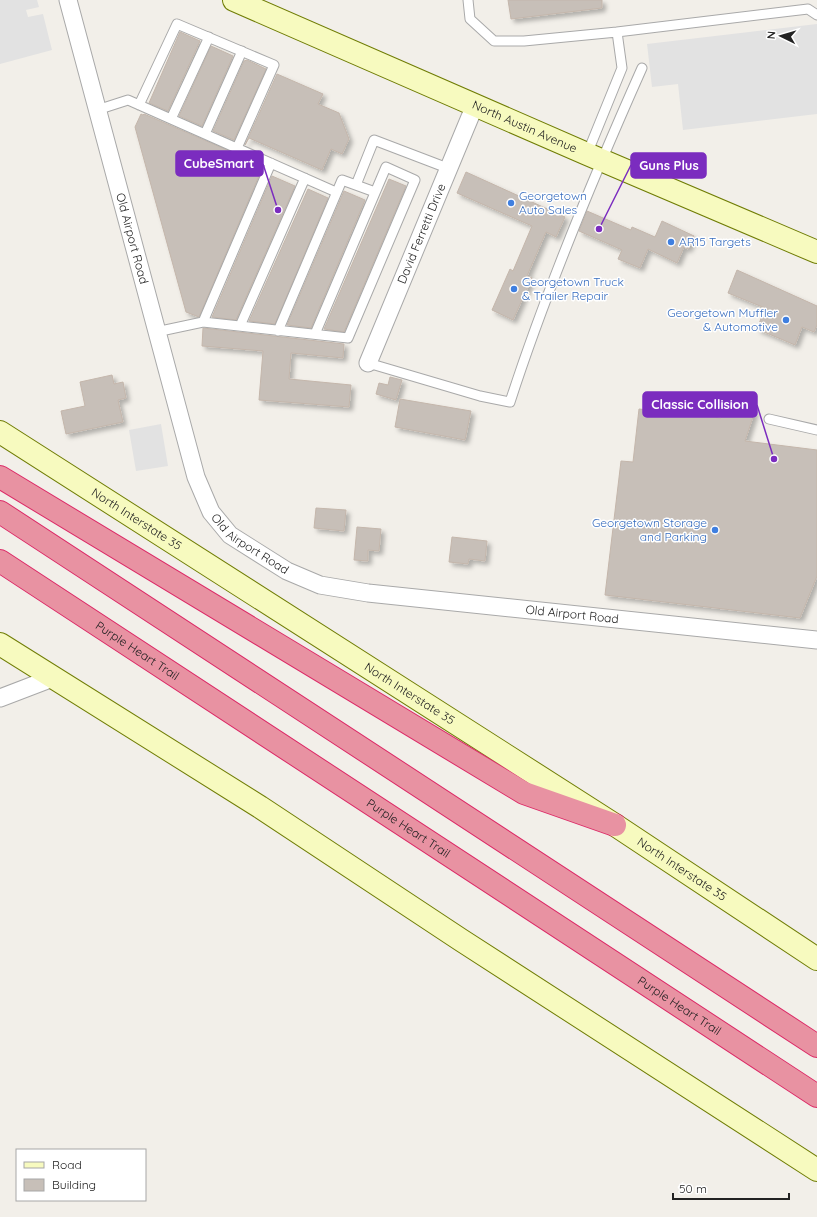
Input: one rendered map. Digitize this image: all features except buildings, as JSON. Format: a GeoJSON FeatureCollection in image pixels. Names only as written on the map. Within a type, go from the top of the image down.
{"type":"FeatureCollection","features":[{"type":"Feature","properties":{"kind":"highway"},"geometry":{"type":"LineString","coordinates":[[0,477],[524,793],[615,825]]}},
{"type":"Feature","properties":{"kind":"highway"},"geometry":{"type":"LineString","coordinates":[[0,512],[817,1046]]}},
{"type":"Feature","properties":{"kind":"highway","name":"Purple Heart Trail"},"geometry":{"type":"LineString","coordinates":[[0,561],[817,1096]]}},
{"type":"Feature","properties":{"kind":"main road","name":"North Austin Avenue"},"geometry":{"type":"LineString","coordinates":[[234,0],[817,252]]}},
{"type":"Feature","properties":{"kind":"main road","name":"North Interstate 35"},"geometry":{"type":"LineString","coordinates":[[0,432],[615,825],[817,959]]}},
{"type":"Feature","properties":{"kind":"main road"},"geometry":{"type":"LineString","coordinates":[[0,644],[55,677],[260,807],[468,944],[817,1170]]}},
{"type":"Feature","properties":{"kind":"street","name":"Old Airport Road"},"geometry":{"type":"LineString","coordinates":[[68,0],[196,477],[211,512],[230,535],[287,571],[320,585],[368,593],[817,640]]}},
{"type":"Feature","properties":{"kind":"street","name":"David Ferretti Drive"},"geometry":{"type":"LineString","coordinates":[[368,363],[450,169],[475,105]]}},
{"type":"Feature","properties":{"kind":"street"},"geometry":{"type":"LineString","coordinates":[[0,698],[55,677]]}},
{"type":"Feature","properties":{"kind":"lane"},"geometry":{"type":"LineString","coordinates":[[468,0],[470,19],[494,41],[524,41],[617,32],[808,9],[817,15]]}},
{"type":"Feature","properties":{"kind":"lane"},"geometry":{"type":"LineString","coordinates":[[139,105],[177,24],[274,65],[236,148]]}},
{"type":"Feature","properties":{"kind":"lane"},"geometry":{"type":"LineString","coordinates":[[368,363],[480,396],[510,402],[532,335],[567,242],[622,68],[617,32]]}},
{"type":"Feature","properties":{"kind":"lane"},"geometry":{"type":"LineString","coordinates":[[171,119],[209,37]]}},
{"type":"Feature","properties":{"kind":"lane"},"geometry":{"type":"LineString","coordinates":[[205,134],[242,51]]}},
{"type":"Feature","properties":{"kind":"lane"},"geometry":{"type":"LineString","coordinates":[[595,157],[642,68]]}},
{"type":"Feature","properties":{"kind":"lane"},"geometry":{"type":"LineString","coordinates":[[97,110],[128,100],[336,192]]}},
{"type":"Feature","properties":{"kind":"lane"},"geometry":{"type":"LineString","coordinates":[[356,185],[374,140],[450,169]]}},
{"type":"Feature","properties":{"kind":"lane"},"geometry":{"type":"LineString","coordinates":[[203,322],[271,163]]}},
{"type":"Feature","properties":{"kind":"lane"},"geometry":{"type":"LineString","coordinates":[[156,332],[203,322],[348,338],[415,180],[386,167],[315,334]]}},
{"type":"Feature","properties":{"kind":"lane"},"geometry":{"type":"LineString","coordinates":[[240,326],[305,178]]}},
{"type":"Feature","properties":{"kind":"lane"},"geometry":{"type":"LineString","coordinates":[[278,330],[342,180],[375,192]]}},
{"type":"Feature","properties":{"kind":"lane"},"geometry":{"type":"LineString","coordinates":[[769,419],[817,430]]}},
{"type":"Feature","properties":{"kind":"shaded area"},"geometry":{"type":"Polygon","coordinates":[[[0,0],[37,0],[39,7],[26,10],[28,17],[43,14],[52,50],[0,64],[0,0]]]}},
{"type":"Feature","properties":{"kind":"shaded area"},"geometry":{"type":"Polygon","coordinates":[[[817,24],[817,114],[683,130],[678,84],[652,87],[647,44],[817,24]]]}},
{"type":"Feature","properties":{"kind":"shaded area"},"geometry":{"type":"Polygon","coordinates":[[[161,424],[168,466],[136,471],[129,430],[161,424]]]}},
{"type":"Feature","properties":{"kind":"place","name":"Georgetown Auto Sales"},"geometry":{"type":"Point","coordinates":[511,203]}},
{"type":"Feature","properties":{"kind":"place","name":"CubeSmart"},"geometry":{"type":"Point","coordinates":[278,210]}},
{"type":"Feature","properties":{"kind":"place","name":"Guns Plus"},"geometry":{"type":"Point","coordinates":[599,229]}},
{"type":"Feature","properties":{"kind":"place","name":"AR15 Targets"},"geometry":{"type":"Point","coordinates":[671,242]}},
{"type":"Feature","properties":{"kind":"place","name":"Georgetown Truck & Trailer Repair"},"geometry":{"type":"Point","coordinates":[514,289]}},
{"type":"Feature","properties":{"kind":"place","name":"Georgetown Muffler & Automotive"},"geometry":{"type":"Point","coordinates":[786,320]}},
{"type":"Feature","properties":{"kind":"place","name":"Classic Collision"},"geometry":{"type":"Point","coordinates":[774,459]}},
{"type":"Feature","properties":{"kind":"place","name":"Georgetown Storage and Parking"},"geometry":{"type":"Point","coordinates":[715,530]}}]}
